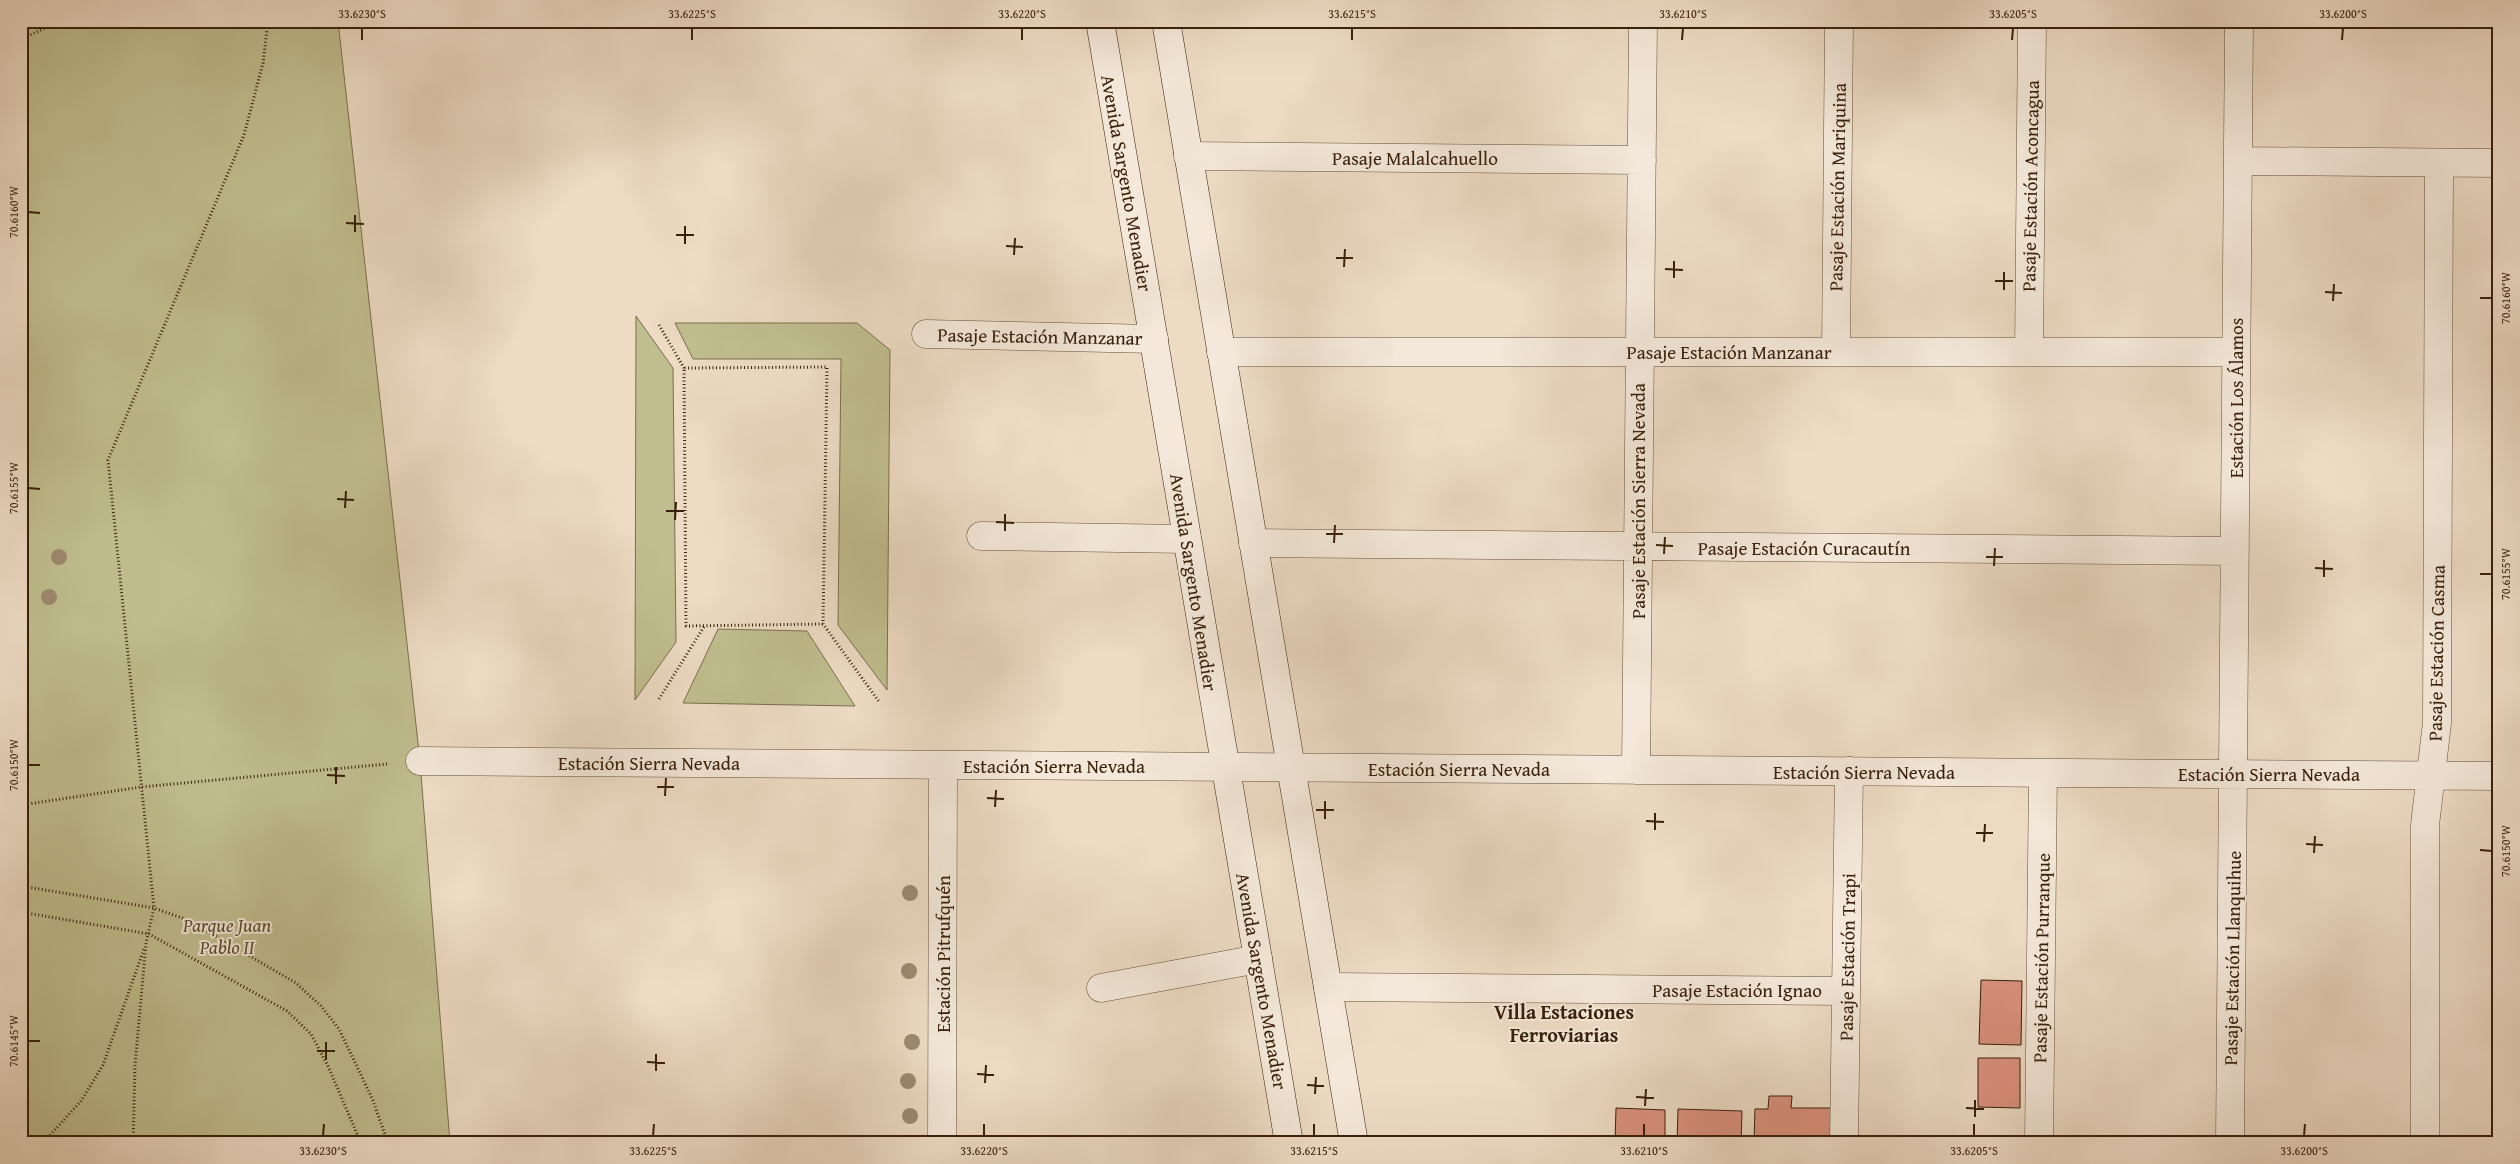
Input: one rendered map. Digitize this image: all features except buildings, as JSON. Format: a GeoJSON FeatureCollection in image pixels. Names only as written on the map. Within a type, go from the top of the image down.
{"type":"FeatureCollection","features":[{"type":"Feature","properties":{"kind":"street","name":"Avenida Sargento Menadier"},"geometry":{"type":"LineString","coordinates":[[1100,21],[1289,1143]]}},
{"type":"Feature","properties":{"kind":"street"},"geometry":{"type":"LineString","coordinates":[[1166,21],[1354,1143]]}},
{"type":"Feature","properties":{"kind":"street","name":"Pasaje Estación Sierra Nevada"},"geometry":{"type":"LineString","coordinates":[[1636,770],[1643,21]]}},
{"type":"Feature","properties":{"kind":"street","name":"Pasaje Estación Mariquina"},"geometry":{"type":"LineString","coordinates":[[1836,352],[1839,21]]}},
{"type":"Feature","properties":{"kind":"street","name":"Pasaje Estación Aconcagua"},"geometry":{"type":"LineString","coordinates":[[2029,352],[2032,21]]}},
{"type":"Feature","properties":{"kind":"street","name":"Estación Los Álamos"},"geometry":{"type":"LineString","coordinates":[[2234,774],[2239,21]]}},
{"type":"Feature","properties":{"kind":"street","name":"Pasaje Malalcahuello"},"geometry":{"type":"LineString","coordinates":[[1188,156],[1642,160]]}},
{"type":"Feature","properties":{"kind":"street"},"geometry":{"type":"LineString","coordinates":[[2238,161],[2499,163]]}},
{"type":"Feature","properties":{"kind":"street","name":"Pasaje Estación Casma"},"geometry":{"type":"LineString","coordinates":[[2425,1143],[2425,824],[2438,723],[2439,163]]}},
{"type":"Feature","properties":{"kind":"street","name":"Pasaje Estación Manzanar"},"geometry":{"type":"LineString","coordinates":[[926,334],[1154,339]]}},
{"type":"Feature","properties":{"kind":"street","name":"Pasaje Estación Manzanar"},"geometry":{"type":"LineString","coordinates":[[1221,352],[2236,352]]}},
{"type":"Feature","properties":{"kind":"street"},"geometry":{"type":"LineString","coordinates":[[981,536],[1187,539]]}},
{"type":"Feature","properties":{"kind":"street","name":"Pasaje Estación Curacautín"},"geometry":{"type":"LineString","coordinates":[[1253,543],[2235,551]]}},
{"type":"Feature","properties":{"kind":"street","name":"Estación Sierra Nevada"},"geometry":{"type":"LineString","coordinates":[[420,761],[2499,776]]}},
{"type":"Feature","properties":{"kind":"street","name":"Estación Pitrufquén"},"geometry":{"type":"LineString","coordinates":[[942,1143],[943,766]]}},
{"type":"Feature","properties":{"kind":"street","name":"Pasaje Estación Trapi"},"geometry":{"type":"LineString","coordinates":[[1844,1143],[1849,771]]}},
{"type":"Feature","properties":{"kind":"street","name":"Pasaje Estación Purranque"},"geometry":{"type":"LineString","coordinates":[[2039,1143],[2044,773]]}},
{"type":"Feature","properties":{"kind":"street","name":"Pasaje Estación Llanquihue"},"geometry":{"type":"LineString","coordinates":[[2230,1143],[2234,774]]}},
{"type":"Feature","properties":{"kind":"street"},"geometry":{"type":"LineString","coordinates":[[1101,988],[1258,959]]}},
{"type":"Feature","properties":{"kind":"street","name":"Pasaje Estación Ignao"},"geometry":{"type":"LineString","coordinates":[[1328,987],[1846,991]]}},
{"type":"Feature","properties":{"kind":"path"},"geometry":{"type":"LineString","coordinates":[[21,39],[61,21]]}},
{"type":"Feature","properties":{"kind":"path"},"geometry":{"type":"LineString","coordinates":[[43,1143],[82,1101],[103,1066],[149,934],[154,908],[108,460],[244,135],[263,63],[268,21]]}},
{"type":"Feature","properties":{"kind":"path"},"geometry":{"type":"LineString","coordinates":[[659,325],[684,368],[686,626],[823,624]]}},
{"type":"Feature","properties":{"kind":"path"},"geometry":{"type":"LineString","coordinates":[[684,368],[827,367],[823,624],[880,703]]}},
{"type":"Feature","properties":{"kind":"path"},"geometry":{"type":"LineString","coordinates":[[659,699],[706,625]]}},
{"type":"Feature","properties":{"kind":"path"},"geometry":{"type":"LineString","coordinates":[[21,804],[141,787],[420,761]]}},
{"type":"Feature","properties":{"kind":"path"},"geometry":{"type":"LineString","coordinates":[[21,886],[154,908],[188,920],[296,983],[321,1006],[339,1029],[362,1076],[388,1143]]}},
{"type":"Feature","properties":{"kind":"path"},"geometry":{"type":"LineString","coordinates":[[21,912],[149,934],[287,1011],[311,1034],[328,1066],[361,1143]]}},
{"type":"Feature","properties":{"kind":"path"},"geometry":{"type":"LineString","coordinates":[[133,1143],[135,1066],[146,943]]}},
{"type":"Feature","properties":{"kind":"green space","name":"Parque Juan Pablo II"},"geometry":{"type":"Polygon","coordinates":[[[21,21],[338,21],[420,761],[450,1143],[21,1143],[21,21]]]}},
{"type":"Feature","properties":{"kind":"green space"},"geometry":{"type":"Polygon","coordinates":[[[636,316],[673,368],[676,642],[635,700],[636,316]]]}},
{"type":"Feature","properties":{"kind":"green space"},"geometry":{"type":"Polygon","coordinates":[[[675,323],[857,323],[890,350],[887,690],[838,625],[841,359],[693,359],[675,323]]]}},
{"type":"Feature","properties":{"kind":"green space"},"geometry":{"type":"Polygon","coordinates":[[[718,629],[807,631],[855,706],[683,703],[718,629]]]}},
{"type":"Feature","properties":{"kind":"district","name":"Villa Estaciones Ferroviarias"},"geometry":{"type":"Point","coordinates":[1564,1022]}}]}
